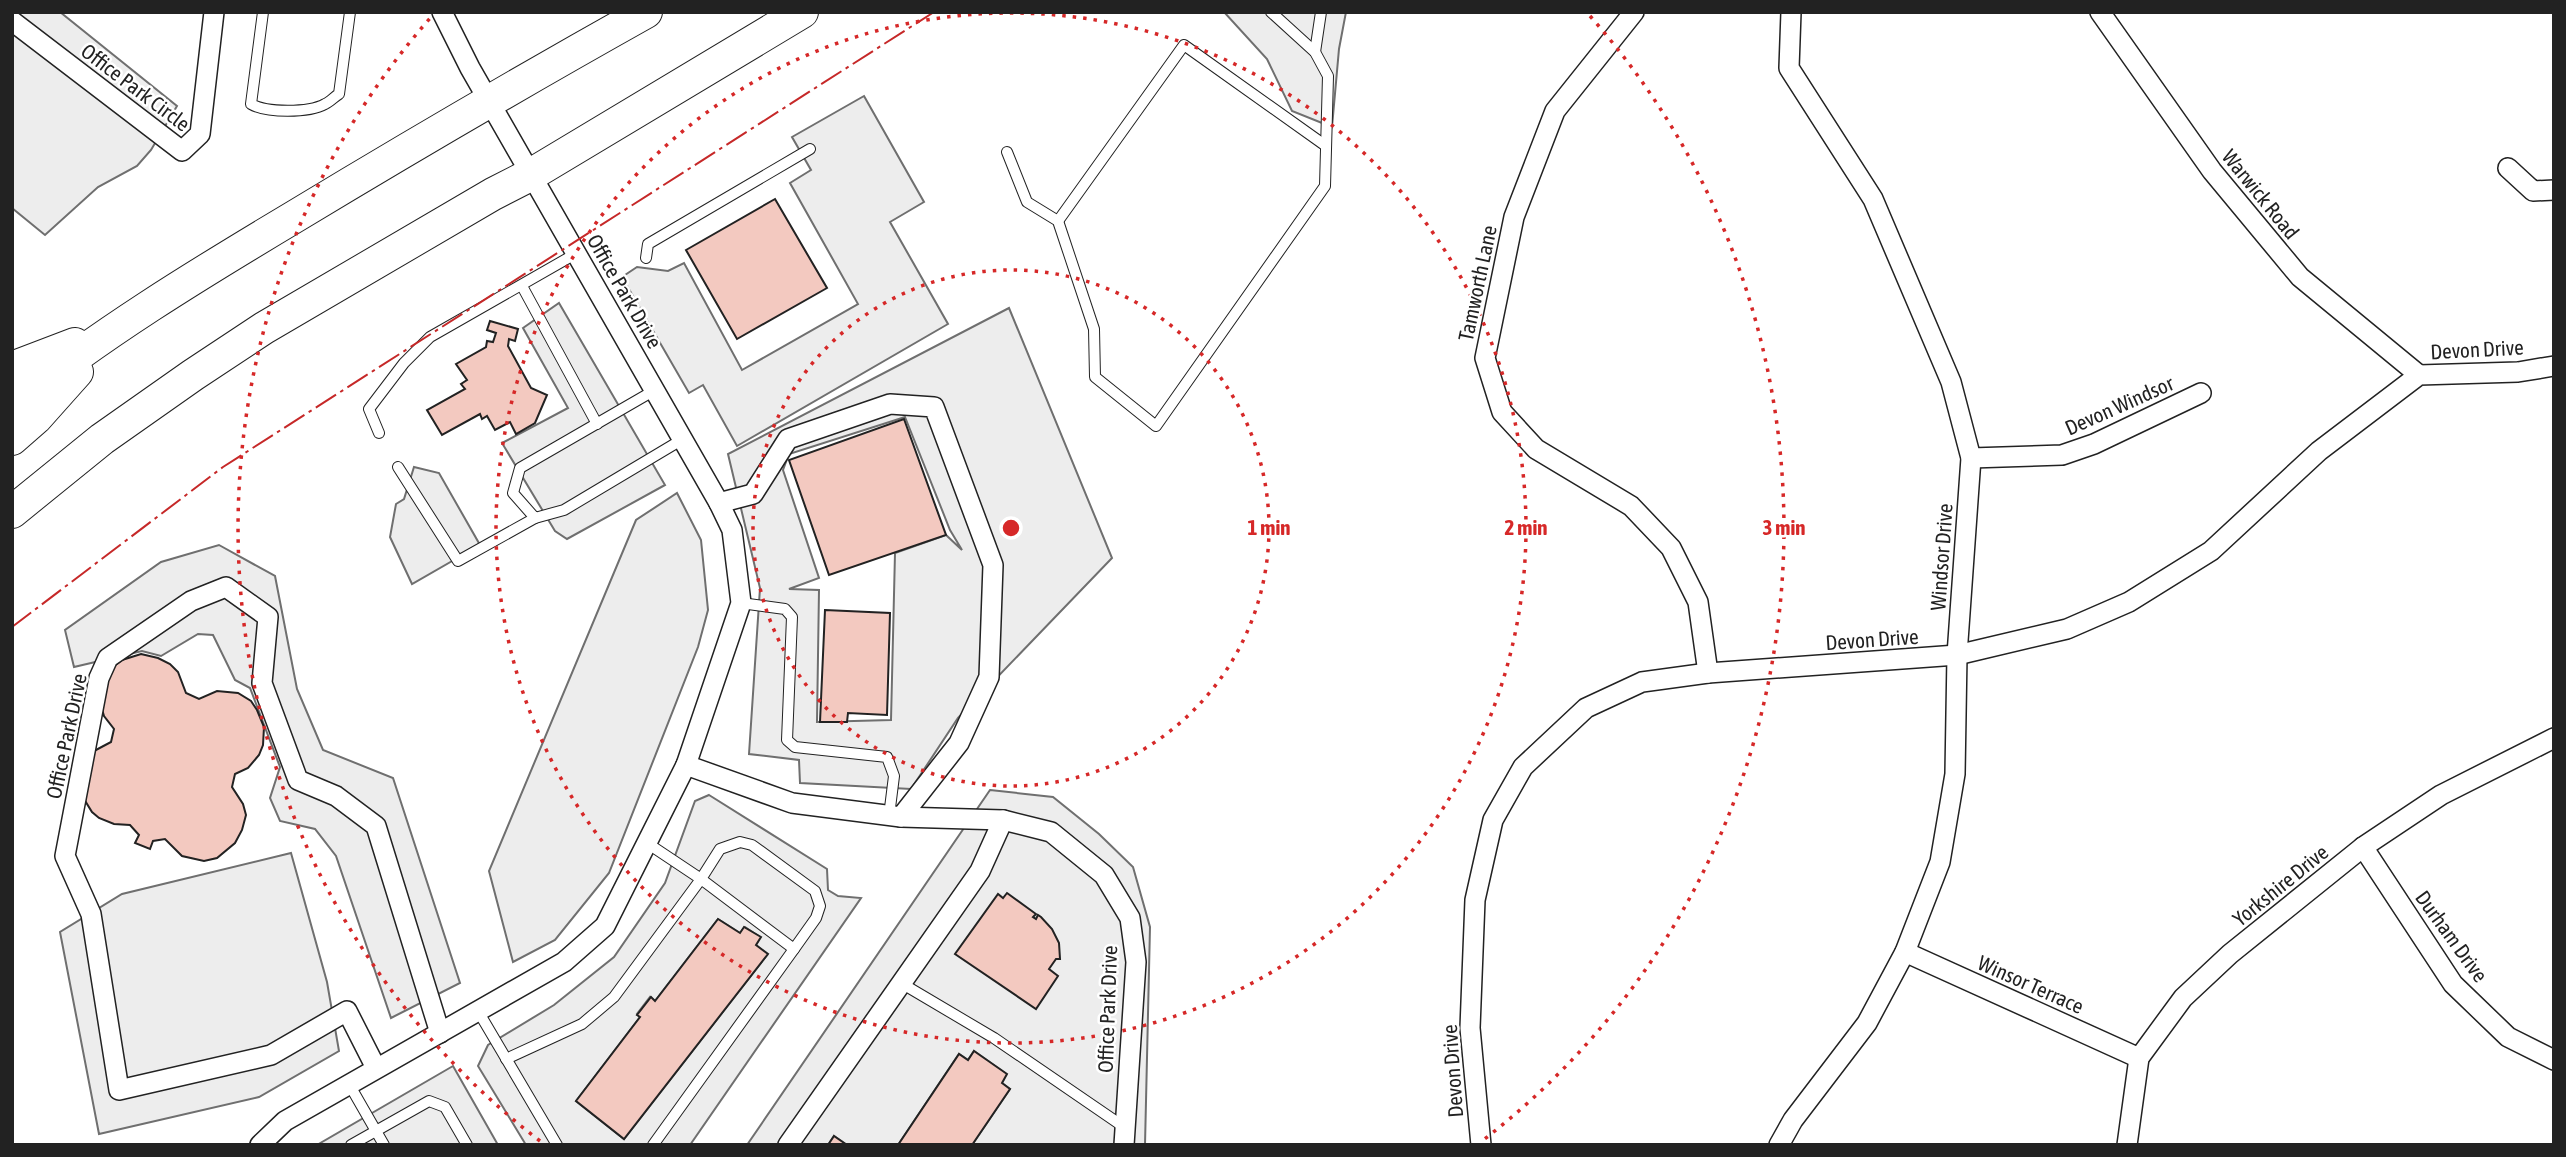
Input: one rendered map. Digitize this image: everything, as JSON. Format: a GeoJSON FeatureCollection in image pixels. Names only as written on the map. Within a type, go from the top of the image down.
{"type":"FeatureCollection","features":[{"type":"Feature","properties":{"kind":"highway"},"geometry":{"type":"LineString","coordinates":[[12,405],[54,372],[176,288],[535,74],[646,12]]}},
{"type":"Feature","properties":{"kind":"highway"},"geometry":{"type":"LineString","coordinates":[[12,512],[102,439],[254,335],[460,212],[532,174],[802,12]]}},
{"type":"Feature","properties":{"kind":"highway"},"geometry":{"type":"LineString","coordinates":[[12,368],[113,331]]}},
{"type":"Feature","properties":{"kind":"highway"},"geometry":{"type":"LineString","coordinates":[[12,439],[36,418],[113,331]]}},
{"type":"Feature","properties":{"kind":"street","name":"Office Park Circle"},"geometry":{"type":"LineString","coordinates":[[12,22],[182,151],[200,134],[214,12]]}},
{"type":"Feature","properties":{"kind":"street","name":"Office Park Drive"},"geometry":{"type":"LineString","coordinates":[[260,1145],[285,1121],[564,962],[605,926],[686,765],[741,603],[732,530],[719,503],[442,12]]}},
{"type":"Feature","properties":{"kind":"street","name":"Tamworth Lane"},"geometry":{"type":"LineString","coordinates":[[1634,12],[1555,111],[1514,218],[1485,358],[1502,412],[1536,449],[1631,506],[1671,548],[1698,602],[1709,673]]}},
{"type":"Feature","properties":{"kind":"street","name":"Windsor Drive"},"geometry":{"type":"LineString","coordinates":[[1779,1145],[1793,1120],[1867,1023],[1905,952],[1940,862],[1955,774],[1957,656],[1971,458],[1951,382],[1873,199],[1789,68],[1791,12]]}},
{"type":"Feature","properties":{"kind":"street","name":"Warwick Road"},"geometry":{"type":"LineString","coordinates":[[2100,12],[2212,171],[2300,277],[2419,374]]}},
{"type":"Feature","properties":{"kind":"street"},"geometry":{"type":"LineString","coordinates":[[2508,168],[2533,191],[2554,190]]}},
{"type":"Feature","properties":{"kind":"street","name":"Devon Drive"},"geometry":{"type":"LineString","coordinates":[[1481,1145],[1470,1028],[1475,900],[1493,820],[1523,767],[1586,708],[1642,682],[1709,673],[1957,656],[2067,629],[2129,602],[2211,551],[2319,451],[2419,374],[2518,372],[2554,366]]}},
{"type":"Feature","properties":{"kind":"street","name":"Devon Windsor"},"geometry":{"type":"LineString","coordinates":[[1971,458],[2062,455],[2094,444],[2201,393]]}},
{"type":"Feature","properties":{"kind":"street"},"geometry":{"type":"LineString","coordinates":[[719,503],[754,494],[788,439],[890,404],[934,407],[993,565],[989,677],[959,743],[895,817]]}},
{"type":"Feature","properties":{"kind":"street","name":"Office Park Drive"},"geometry":{"type":"LineString","coordinates":[[376,1068],[347,1011],[271,1055],[119,1090],[91,914],[65,856],[103,668],[108,658],[191,601],[226,587],[268,617],[262,683],[298,780],[336,796],[376,826],[440,1032]]}},
{"type":"Feature","properties":{"kind":"street","name":"Yorkshire Drive"},"geometry":{"type":"LineString","coordinates":[[2127,1145],[2139,1058],[2183,998],[2230,954],[2363,847],[2441,795],[2554,738]]}},
{"type":"Feature","properties":{"kind":"street","name":"Office Park Drive"},"geometry":{"type":"LineString","coordinates":[[686,765],[792,803],[895,817],[1003,820],[1051,832],[1104,875],[1130,918],[1136,962],[1124,1136]]}},
{"type":"Feature","properties":{"kind":"street"},"geometry":{"type":"LineString","coordinates":[[788,1145],[980,872],[1003,820]]}},
{"type":"Feature","properties":{"kind":"street","name":"Durham Drive"},"geometry":{"type":"LineString","coordinates":[[2363,847],[2453,984],[2508,1037],[2554,1060]]}},
{"type":"Feature","properties":{"kind":"street","name":"Winsor Terrace"},"geometry":{"type":"LineString","coordinates":[[1905,952],[2139,1058]]}},
{"type":"Feature","properties":{"kind":"lane"},"geometry":{"type":"LineString","coordinates":[[263,12],[251,104],[261,109],[289,111],[323,106],[339,94],[349,12]]}},
{"type":"Feature","properties":{"kind":"lane"},"geometry":{"type":"LineString","coordinates":[[1007,152],[1027,202],[1058,221],[1094,329],[1095,377],[1156,426],[1325,186],[1328,76],[1315,52],[1270,12]]}},
{"type":"Feature","properties":{"kind":"lane"},"geometry":{"type":"LineString","coordinates":[[1315,52],[1321,12]]}},
{"type":"Feature","properties":{"kind":"lane"},"geometry":{"type":"LineString","coordinates":[[1058,221],[1184,45],[1326,146]]}},
{"type":"Feature","properties":{"kind":"lane"},"geometry":{"type":"LineString","coordinates":[[646,258],[648,244],[810,149]]}},
{"type":"Feature","properties":{"kind":"lane"},"geometry":{"type":"LineString","coordinates":[[379,433],[369,409],[404,363],[429,337],[577,253]]}},
{"type":"Feature","properties":{"kind":"lane"},"geometry":{"type":"LineString","coordinates":[[522,286],[597,424]]}},
{"type":"Feature","properties":{"kind":"lane"},"geometry":{"type":"LineString","coordinates":[[535,518],[513,493],[520,468],[655,390]]}},
{"type":"Feature","properties":{"kind":"lane"},"geometry":{"type":"LineString","coordinates":[[398,467],[458,561],[535,518],[564,510],[682,439]]}},
{"type":"Feature","properties":{"kind":"lane"},"geometry":{"type":"LineString","coordinates":[[741,603],[785,609],[792,617],[787,740],[795,747],[887,757],[894,776],[895,817]]}},
{"type":"Feature","properties":{"kind":"lane"},"geometry":{"type":"LineString","coordinates":[[506,1059],[582,1024],[614,997],[720,849],[740,842],[752,845],[815,891],[820,906],[816,918],[653,1145]]}},
{"type":"Feature","properties":{"kind":"lane"},"geometry":{"type":"LineString","coordinates":[[647,843],[701,879],[794,949]]}},
{"type":"Feature","properties":{"kind":"lane"},"geometry":{"type":"LineString","coordinates":[[901,983],[994,1038],[1124,1136]]}},
{"type":"Feature","properties":{"kind":"lane"},"geometry":{"type":"LineString","coordinates":[[478,1011],[556,1145]]}},
{"type":"Feature","properties":{"kind":"lane"},"geometry":{"type":"LineString","coordinates":[[349,1084],[384,1145]]}},
{"type":"Feature","properties":{"kind":"lane"},"geometry":{"type":"LineString","coordinates":[[351,1145],[429,1101],[445,1107],[467,1145]]}},
{"type":"Feature","properties":{"kind":"shaded area"},"geometry":{"type":"Polygon","coordinates":[[[12,12],[60,12],[177,106],[151,150],[137,166],[98,187],[45,235],[12,208],[12,12]]]}},
{"type":"Feature","properties":{"kind":"shaded area"},"geometry":{"type":"Polygon","coordinates":[[[1224,12],[1346,12],[1339,49],[1332,127],[1292,111],[1267,59],[1224,12]]]}},
{"type":"Feature","properties":{"kind":"shaded area"},"geometry":{"type":"Polygon","coordinates":[[[864,96],[924,202],[890,222],[948,324],[737,446],[703,385],[689,393],[622,277],[637,267],[668,271],[684,263],[742,370],[858,304],[790,183],[811,170],[792,137],[864,96]]]}},
{"type":"Feature","properties":{"kind":"shaded area"},"geometry":{"type":"Polygon","coordinates":[[[559,303],[665,485],[567,539],[555,531],[502,443],[568,408],[523,328],[559,303]]]}},
{"type":"Feature","properties":{"kind":"shaded area"},"geometry":{"type":"Polygon","coordinates":[[[1009,308],[1112,558],[958,718],[911,789],[800,783],[799,760],[749,754],[760,588],[728,454],[1009,308]],[[905,417],[789,454],[783,470],[819,578],[789,589],[819,590],[817,722],[891,720],[895,553],[946,535],[962,550],[950,530],[905,417]]]}},
{"type":"Feature","properties":{"kind":"shaded area"},"geometry":{"type":"Polygon","coordinates":[[[414,467],[439,473],[480,545],[412,584],[390,537],[396,504],[404,499],[414,467]]]}},
{"type":"Feature","properties":{"kind":"shaded area"},"geometry":{"type":"Polygon","coordinates":[[[677,493],[701,540],[708,610],[698,647],[609,873],[555,940],[513,962],[489,871],[636,520],[677,493]]]}},
{"type":"Feature","properties":{"kind":"shaded area"},"geometry":{"type":"Polygon","coordinates":[[[219,545],[275,576],[297,689],[323,750],[393,778],[460,983],[391,1018],[336,856],[315,829],[280,821],[270,798],[280,767],[250,688],[235,680],[213,635],[198,634],[161,656],[142,651],[74,667],[65,630],[161,562],[219,545]]]}},
{"type":"Feature","properties":{"kind":"shaded area"},"geometry":{"type":"Polygon","coordinates":[[[990,790],[1053,797],[1099,834],[1133,867],[1150,927],[1145,1145],[972,1145],[1010,1089],[1002,1083],[1006,1074],[974,1051],[968,1060],[959,1054],[898,1145],[847,1145],[834,1136],[828,1145],[747,1145],[990,790]]]}},
{"type":"Feature","properties":{"kind":"shaded area"},"geometry":{"type":"Polygon","coordinates":[[[709,795],[827,869],[828,890],[838,896],[861,898],[690,1145],[526,1145],[478,1066],[488,1045],[554,1005],[614,957],[665,883],[695,801],[709,795]],[[718,919],[655,1001],[650,997],[637,1014],[640,1017],[576,1101],[624,1139],[767,955],[756,945],[760,937],[745,927],[740,933],[718,919]]]}},
{"type":"Feature","properties":{"kind":"shaded area"},"geometry":{"type":"Polygon","coordinates":[[[291,853],[327,982],[339,1051],[259,1097],[99,1134],[60,932],[122,894],[291,853]]]}},
{"type":"Feature","properties":{"kind":"shaded area"},"geometry":{"type":"Polygon","coordinates":[[[453,1066],[498,1145],[317,1145],[453,1066]]]}},
{"type":"Feature","properties":{"kind":"building"},"geometry":{"type":"Polygon","coordinates":[[[775,199],[827,288],[737,339],[686,250],[775,199]]]}},
{"type":"Feature","properties":{"kind":"building"},"geometry":{"type":"Polygon","coordinates":[[[490,321],[518,329],[515,341],[509,339],[508,346],[531,388],[547,395],[535,423],[516,434],[510,422],[495,430],[487,416],[482,419],[480,414],[442,435],[427,410],[465,389],[461,384],[467,380],[456,364],[486,347],[487,341],[493,342],[496,333],[487,330],[490,321]]]}},
{"type":"Feature","properties":{"kind":"building"},"geometry":{"type":"Polygon","coordinates":[[[904,419],[946,535],[829,575],[789,460],[904,419]]]}},
{"type":"Feature","properties":{"kind":"building"},"geometry":{"type":"Polygon","coordinates":[[[825,610],[890,613],[887,715],[848,713],[847,722],[820,722],[825,610]]]}},
{"type":"Feature","properties":{"kind":"building"},"geometry":{"type":"Polygon","coordinates":[[[141,654],[170,664],[178,672],[186,693],[199,699],[217,691],[238,693],[251,701],[264,727],[263,745],[259,755],[248,768],[235,774],[232,787],[243,804],[246,815],[242,830],[235,843],[217,858],[204,861],[182,856],[165,839],[153,841],[150,849],[135,843],[139,835],[130,825],[114,824],[99,818],[84,799],[94,751],[111,742],[114,729],[104,716],[101,706],[109,670],[122,660],[141,654]]]}},
{"type":"Feature","properties":{"kind":"building"},"geometry":{"type":"Polygon","coordinates":[[[1007,893],[1036,914],[1033,917],[1041,917],[1052,929],[1059,943],[1060,959],[1056,959],[1049,969],[1058,976],[1036,1009],[955,954],[998,894],[1003,898],[1007,893]]]}},
{"type":"Feature","properties":{"kind":"building"},"geometry":{"type":"Polygon","coordinates":[[[718,919],[740,933],[744,927],[761,937],[756,945],[768,954],[624,1139],[576,1101],[640,1017],[637,1015],[651,997],[655,1001],[718,919]]]}},
{"type":"Feature","properties":{"kind":"building"},"geometry":{"type":"Polygon","coordinates":[[[974,1051],[1007,1074],[1002,1083],[1010,1089],[972,1145],[898,1145],[959,1054],[968,1060],[974,1051]]]}},
{"type":"Feature","properties":{"kind":"building"},"geometry":{"type":"Polygon","coordinates":[[[834,1136],[847,1145],[828,1145],[834,1136]]]}},
{"type":"Feature","properties":{"kind":"power"},"geometry":{"type":"LineString","coordinates":[[12,627],[223,467],[934,12]]}}]}
